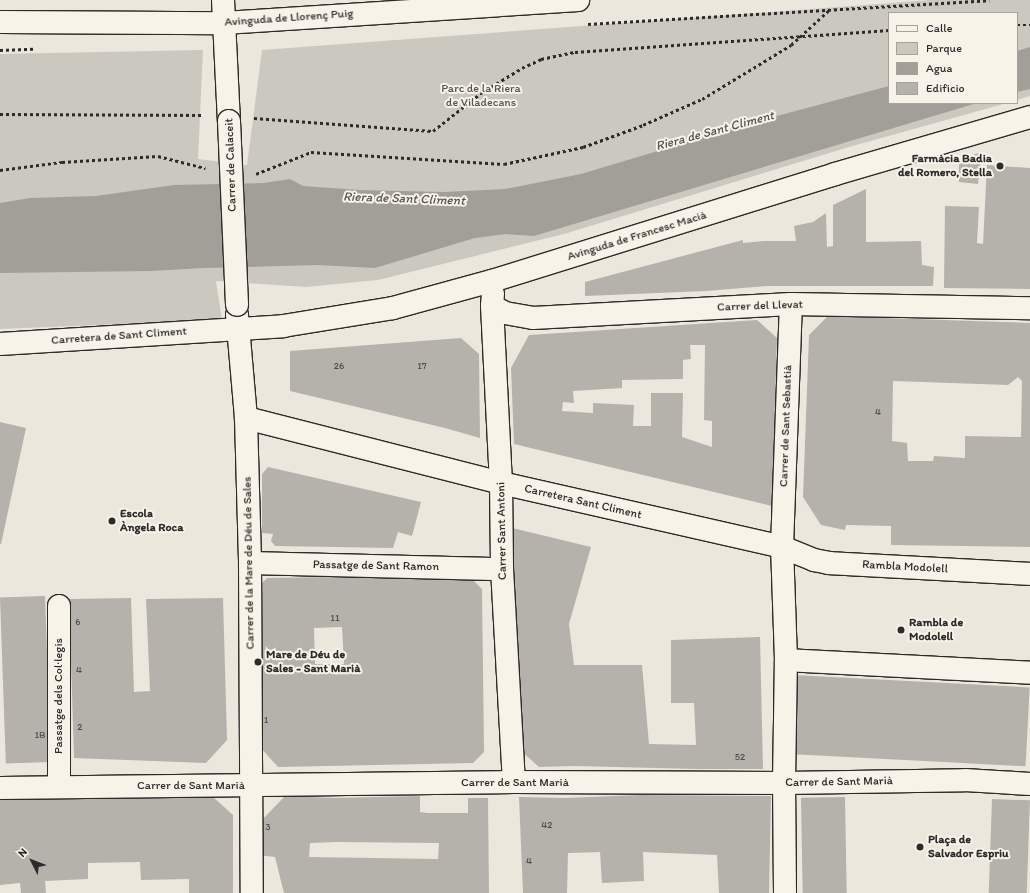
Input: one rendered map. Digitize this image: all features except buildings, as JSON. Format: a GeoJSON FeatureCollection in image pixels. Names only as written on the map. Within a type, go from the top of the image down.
{"type":"FeatureCollection","features":[{"type":"Feature","properties":{"kind":"street","name":"Carrer de Calaceit"},"geometry":{"type":"LineString","coordinates":[[223,0],[238,329]]}},
{"type":"Feature","properties":{"kind":"street","name":"Avinguda de Llorenç Puig"},"geometry":{"type":"LineString","coordinates":[[0,22],[224,23],[578,0]]}},
{"type":"Feature","properties":{"kind":"street","name":"Avinguda de Francesc Macià"},"geometry":{"type":"LineString","coordinates":[[238,329],[283,326],[368,313],[492,281],[827,177],[1030,117]]}},
{"type":"Feature","properties":{"kind":"street","name":"Carrer Sant Antoni"},"geometry":{"type":"LineString","coordinates":[[492,281],[494,298],[492,306],[501,483],[502,569],[514,782]]}},
{"type":"Feature","properties":{"kind":"street","name":"Carrer del Llevat"},"geometry":{"type":"LineString","coordinates":[[492,306],[505,312],[533,318],[791,304],[1030,308]]}},
{"type":"Feature","properties":{"kind":"street","name":"Carrer de Sant Sebastià"},"geometry":{"type":"LineString","coordinates":[[782,548],[791,304]]}},
{"type":"Feature","properties":{"kind":"street","name":"Carretera de Sant Climent"},"geometry":{"type":"LineString","coordinates":[[0,344],[238,329]]}},
{"type":"Feature","properties":{"kind":"street","name":"Carrer de la Mare de Déu de Sales"},"geometry":{"type":"LineString","coordinates":[[238,329],[246,418],[250,563],[252,893]]}},
{"type":"Feature","properties":{"kind":"street","name":"Carretera Sant Climent"},"geometry":{"type":"LineString","coordinates":[[246,418],[501,483],[782,548]]}},
{"type":"Feature","properties":{"kind":"street","name":"Rambla Modolell"},"geometry":{"type":"LineString","coordinates":[[782,548],[797,555],[829,563],[1030,574]]}},
{"type":"Feature","properties":{"kind":"street"},"geometry":{"type":"LineString","coordinates":[[782,548],[786,660],[784,783],[785,893]]}},
{"type":"Feature","properties":{"kind":"street","name":"Passatge de Sant Ramon"},"geometry":{"type":"LineString","coordinates":[[250,563],[502,569]]}},
{"type":"Feature","properties":{"kind":"street","name":"Passatge dels Col·legis"},"geometry":{"type":"LineString","coordinates":[[59,606],[60,787]]}},
{"type":"Feature","properties":{"kind":"street"},"geometry":{"type":"LineString","coordinates":[[786,660],[1030,673]]}},
{"type":"Feature","properties":{"kind":"street","name":"Carrer de Sant Marià"},"geometry":{"type":"LineString","coordinates":[[0,788],[514,782],[784,783],[965,780],[1030,784]]}},
{"type":"Feature","properties":{"kind":"path"},"geometry":{"type":"LineString","coordinates":[[587,24],[989,0]]}},
{"type":"Feature","properties":{"kind":"path"},"geometry":{"type":"LineString","coordinates":[[253,175],[311,152],[504,164],[583,147],[643,125],[702,99],[791,45],[799,36],[830,10]]}},
{"type":"Feature","properties":{"kind":"path"},"geometry":{"type":"LineString","coordinates":[[1018,26],[1030,25]]}},
{"type":"Feature","properties":{"kind":"path"},"geometry":{"type":"LineString","coordinates":[[0,114],[228,118],[433,132],[481,93],[522,68],[541,59],[575,52],[888,30]]}},
{"type":"Feature","properties":{"kind":"path"},"geometry":{"type":"LineString","coordinates":[[0,170],[62,162],[158,156],[209,169]]}},
{"type":"Feature","properties":{"kind":"green space","name":"Parc de la Riera de Viladecans"},"geometry":{"type":"Polygon","coordinates":[[[931,0],[1030,0],[1030,96],[1018,100],[1018,12],[888,12],[888,104],[1003,104],[849,147],[564,234],[378,280],[306,287],[216,281],[222,320],[0,329],[0,54],[203,50],[198,159],[247,165],[262,50],[931,0]]]}},
{"type":"Feature","properties":{"kind":"water"},"geometry":{"type":"Polygon","coordinates":[[[1030,47],[1030,89],[1018,92],[1018,51],[1030,47]]]}},
{"type":"Feature","properties":{"kind":"water","name":"Riera de Sant Climent"},"geometry":{"type":"Polygon","coordinates":[[[888,86],[888,104],[974,104],[534,236],[506,234],[475,238],[375,268],[318,265],[151,271],[0,273],[0,203],[30,198],[96,196],[174,185],[264,183],[290,179],[303,186],[359,190],[444,192],[505,189],[581,174],[751,123],[888,86]]]}},
{"type":"Feature","properties":{"kind":"place","name":"Farmàcia Badia del Romero, Stella"},"geometry":{"type":"Point","coordinates":[1000,166]}},
{"type":"Feature","properties":{"kind":"place","name":"Escola Àngela Roca"},"geometry":{"type":"Point","coordinates":[112,521]}},
{"type":"Feature","properties":{"kind":"place","name":"Rambla de Modolell"},"geometry":{"type":"Point","coordinates":[901,630]}},
{"type":"Feature","properties":{"kind":"place","name":"Mare de Déu de Sales - Sant Marià"},"geometry":{"type":"Point","coordinates":[258,662]}},
{"type":"Feature","properties":{"kind":"place","name":"Plaça de Salvador Espriu"},"geometry":{"type":"Point","coordinates":[920,847]}}]}
